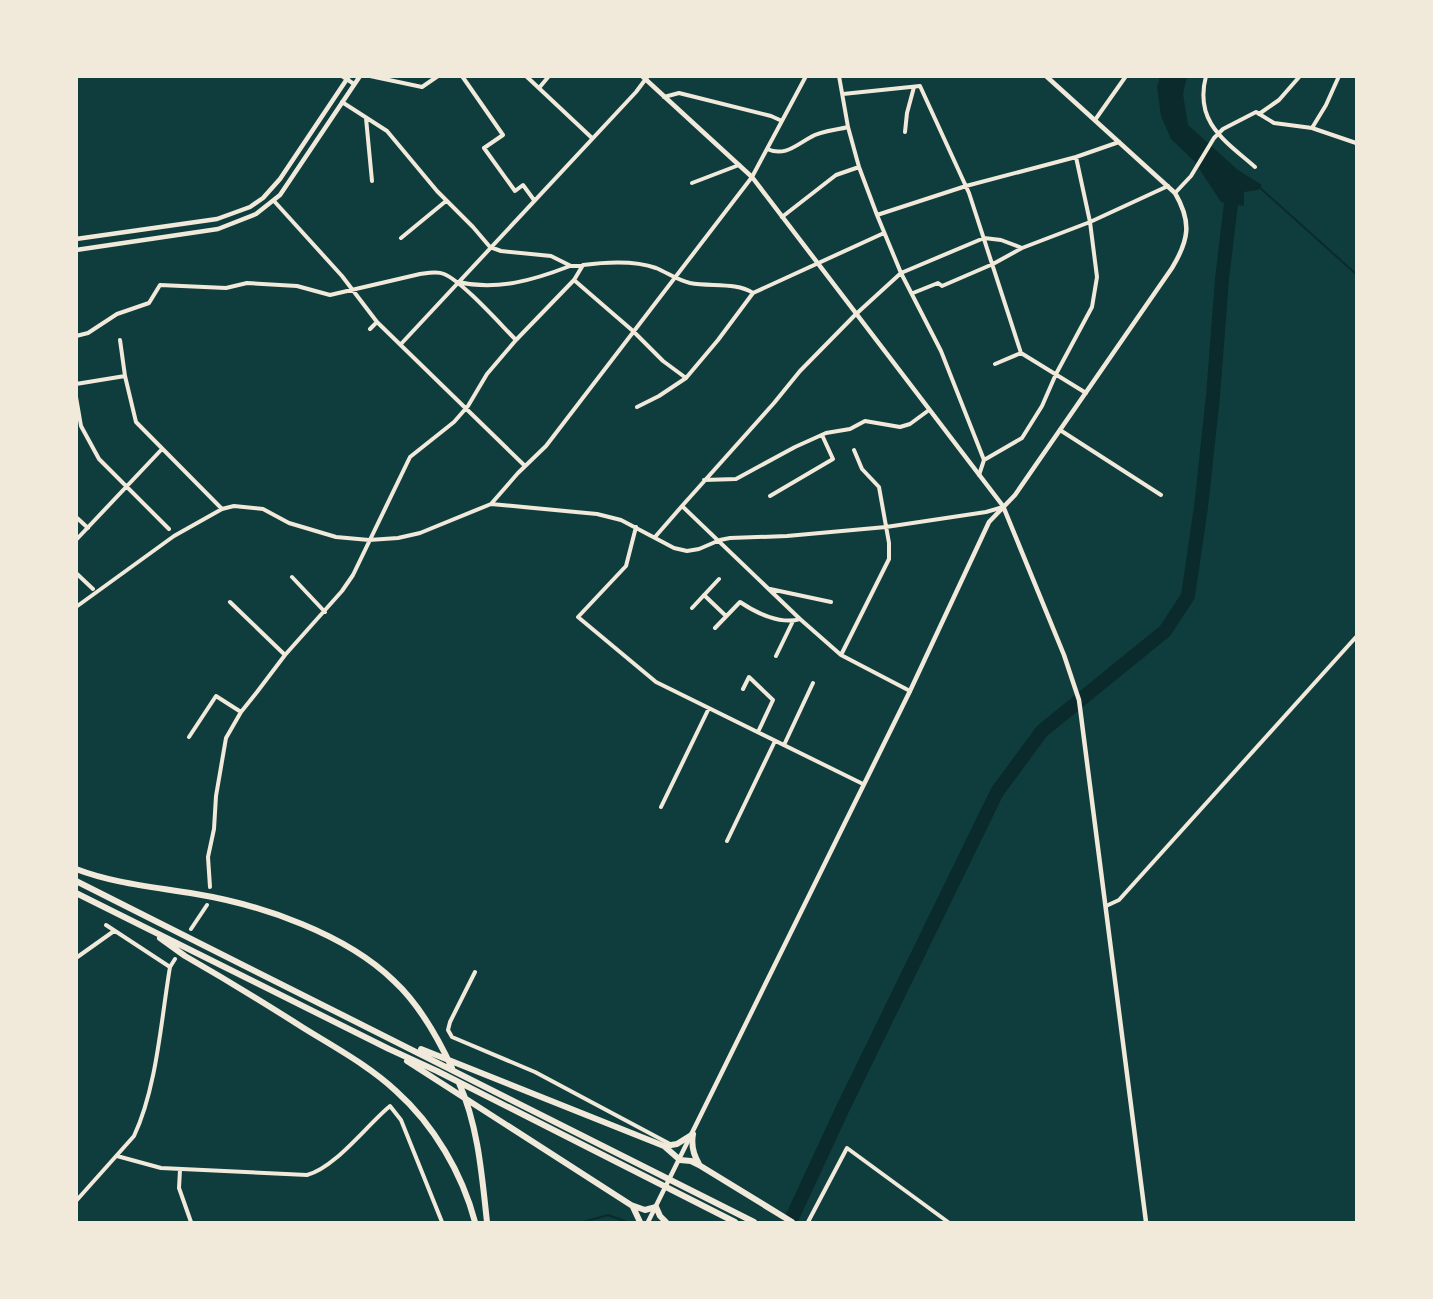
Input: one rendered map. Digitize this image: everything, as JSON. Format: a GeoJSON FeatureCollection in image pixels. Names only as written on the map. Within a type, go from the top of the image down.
{"type":"FeatureCollection","features":[{"type":"Feature","properties":{"kind":"highway"},"geometry":{"type":"LineString","coordinates":[[76,868],[122,883],[197,894],[260,908],[300,923],[351,948],[395,981],[428,1025],[463,1091],[474,1135],[488,1222]]}},
{"type":"Feature","properties":{"kind":"highway"},"geometry":{"type":"LineString","coordinates":[[76,881],[191,940],[427,1054],[667,1145],[677,1144],[693,1134]]}},
{"type":"Feature","properties":{"kind":"highway"},"geometry":{"type":"LineString","coordinates":[[76,893],[437,1071],[735,1222]]}},
{"type":"Feature","properties":{"kind":"highway"},"geometry":{"type":"LineString","coordinates":[[142,926],[185,956],[345,1053],[396,1090],[425,1122],[447,1155],[475,1222]]}},
{"type":"Feature","properties":{"kind":"highway"},"geometry":{"type":"LineString","coordinates":[[389,1049],[631,1205],[645,1210],[656,1207],[666,1222]]}},
{"type":"Feature","properties":{"kind":"highway"},"geometry":{"type":"LineString","coordinates":[[427,1054],[754,1222]]}},
{"type":"Feature","properties":{"kind":"highway"},"geometry":{"type":"LineString","coordinates":[[693,1134],[692,1147],[699,1165]]}},
{"type":"Feature","properties":{"kind":"highway"},"geometry":{"type":"LineString","coordinates":[[667,1145],[680,1160],[691,1161],[699,1165],[792,1222]]}},
{"type":"Feature","properties":{"kind":"highway"},"geometry":{"type":"LineString","coordinates":[[631,1205],[637,1212],[640,1222]]}},
{"type":"Feature","properties":{"kind":"street"},"geometry":{"type":"LineString","coordinates":[[76,250],[218,229],[256,214],[274,201],[288,184],[360,76]]}},
{"type":"Feature","properties":{"kind":"street"},"geometry":{"type":"LineString","coordinates":[[370,76],[422,87],[438,76]]}},
{"type":"Feature","properties":{"kind":"street"},"geometry":{"type":"LineString","coordinates":[[462,76],[503,135],[484,148],[514,191],[523,185],[534,200]]}},
{"type":"Feature","properties":{"kind":"street"},"geometry":{"type":"LineString","coordinates":[[526,76],[592,138]]}},
{"type":"Feature","properties":{"kind":"street"},"geometry":{"type":"LineString","coordinates":[[539,88],[549,76]]}},
{"type":"Feature","properties":{"kind":"street"},"geometry":{"type":"LineString","coordinates":[[76,607],[174,536],[222,509],[234,506],[262,509],[289,523],[336,537],[369,540],[398,538],[420,532],[491,504],[546,446],[752,177],[806,76]]}},
{"type":"Feature","properties":{"kind":"street"},"geometry":{"type":"LineString","coordinates":[[839,76],[848,127],[859,166],[901,273],[941,351],[984,460],[979,475]]}},
{"type":"Feature","properties":{"kind":"street"},"geometry":{"type":"LineString","coordinates":[[648,1222],[910,691],[989,522],[1015,495],[1172,268],[1184,246],[1187,220],[1174,193],[1046,76]]}},
{"type":"Feature","properties":{"kind":"street"},"geometry":{"type":"LineString","coordinates":[[1095,120],[1126,76]]}},
{"type":"Feature","properties":{"kind":"street"},"geometry":{"type":"LineString","coordinates":[[1206,76],[1203,90],[1207,119],[1218,134],[1255,167]]}},
{"type":"Feature","properties":{"kind":"street"},"geometry":{"type":"LineString","coordinates":[[1289,76],[1294,82]]}},
{"type":"Feature","properties":{"kind":"street"},"geometry":{"type":"LineString","coordinates":[[1259,114],[1279,100],[1300,76]]}},
{"type":"Feature","properties":{"kind":"street"},"geometry":{"type":"LineString","coordinates":[[1312,128],[1326,105],[1339,76]]}},
{"type":"Feature","properties":{"kind":"street"},"geometry":{"type":"LineString","coordinates":[[76,239],[217,219],[250,207],[273,189],[346,78],[354,84]]}},
{"type":"Feature","properties":{"kind":"street"},"geometry":{"type":"LineString","coordinates":[[401,344],[645,78],[752,177],[855,315],[1003,506],[1073,680],[1082,719],[1146,1222]]}},
{"type":"Feature","properties":{"kind":"street"},"geometry":{"type":"LineString","coordinates":[[843,94],[920,86],[966,186],[1021,353],[1086,393]]}},
{"type":"Feature","properties":{"kind":"street"},"geometry":{"type":"LineString","coordinates":[[905,132],[914,87]]}},
{"type":"Feature","properties":{"kind":"street"},"geometry":{"type":"LineString","coordinates":[[664,97],[679,93],[771,116],[782,121]]}},
{"type":"Feature","properties":{"kind":"street"},"geometry":{"type":"LineString","coordinates":[[342,102],[387,131],[446,201],[490,247],[501,251],[551,256],[571,266]]}},
{"type":"Feature","properties":{"kind":"street"},"geometry":{"type":"LineString","coordinates":[[1174,193],[1191,176],[1214,138],[1223,129],[1256,112],[1274,123],[1312,128],[1356,143]]}},
{"type":"Feature","properties":{"kind":"street"},"geometry":{"type":"LineString","coordinates":[[366,118],[372,181]]}},
{"type":"Feature","properties":{"kind":"street"},"geometry":{"type":"LineString","coordinates":[[767,149],[784,152],[804,143],[811,136],[848,127]]}},
{"type":"Feature","properties":{"kind":"street"},"geometry":{"type":"LineString","coordinates":[[877,215],[966,186],[1076,157],[1119,142]]}},
{"type":"Feature","properties":{"kind":"street"},"geometry":{"type":"LineString","coordinates":[[984,460],[1022,438],[1042,406],[1056,374],[1092,307],[1097,277],[1090,222],[1076,157]]}},
{"type":"Feature","properties":{"kind":"street"},"geometry":{"type":"LineString","coordinates":[[692,183],[739,165]]}},
{"type":"Feature","properties":{"kind":"street"},"geometry":{"type":"LineString","coordinates":[[782,217],[836,175],[859,166]]}},
{"type":"Feature","properties":{"kind":"street"},"geometry":{"type":"LineString","coordinates":[[913,293],[938,283],[942,286],[993,264],[1022,248],[1090,222],[1168,186]]}},
{"type":"Feature","properties":{"kind":"street"},"geometry":{"type":"LineString","coordinates":[[274,201],[342,276],[377,322],[525,466]]}},
{"type":"Feature","properties":{"kind":"street"},"geometry":{"type":"LineString","coordinates":[[401,238],[446,201]]}},
{"type":"Feature","properties":{"kind":"street"},"geometry":{"type":"LineString","coordinates":[[637,407],[686,378],[753,294],[884,233]]}},
{"type":"Feature","properties":{"kind":"street"},"geometry":{"type":"LineString","coordinates":[[655,537],[800,371],[855,315],[901,273],[984,238],[1001,240],[1022,248]]}},
{"type":"Feature","properties":{"kind":"street"},"geometry":{"type":"LineString","coordinates":[[457,282],[472,286],[493,286],[533,280],[571,266],[609,262],[656,268],[674,279],[745,288],[753,294]]}},
{"type":"Feature","properties":{"kind":"street"},"geometry":{"type":"LineString","coordinates":[[210,887],[208,857],[226,738],[241,712],[285,655],[325,612],[353,575],[410,457],[454,422],[466,408],[487,374],[516,340],[574,280],[583,266]]}},
{"type":"Feature","properties":{"kind":"street"},"geometry":{"type":"LineString","coordinates":[[76,336],[88,333],[117,314],[149,303],[160,285],[226,288],[247,283],[297,286],[330,295],[420,274],[435,273],[444,274],[457,282],[516,340]]}},
{"type":"Feature","properties":{"kind":"street"},"geometry":{"type":"LineString","coordinates":[[574,280],[686,378]]}},
{"type":"Feature","properties":{"kind":"street"},"geometry":{"type":"LineString","coordinates":[[370,329],[377,322]]}},
{"type":"Feature","properties":{"kind":"street"},"geometry":{"type":"LineString","coordinates":[[120,340],[125,376],[136,422],[222,509]]}},
{"type":"Feature","properties":{"kind":"street"},"geometry":{"type":"LineString","coordinates":[[995,364],[1021,353]]}},
{"type":"Feature","properties":{"kind":"street"},"geometry":{"type":"LineString","coordinates":[[76,384],[125,376]]}},
{"type":"Feature","properties":{"kind":"street"},"geometry":{"type":"LineString","coordinates":[[76,397],[79,427],[99,459],[169,529]]}},
{"type":"Feature","properties":{"kind":"street"},"geometry":{"type":"LineString","coordinates":[[704,480],[730,480],[743,476],[795,447],[822,435],[850,429],[866,421],[900,427],[910,424],[929,410]]}},
{"type":"Feature","properties":{"kind":"street"},"geometry":{"type":"LineString","coordinates":[[1060,430],[1161,495]]}},
{"type":"Feature","properties":{"kind":"street"},"geometry":{"type":"LineString","coordinates":[[770,496],[833,459],[822,435]]}},
{"type":"Feature","properties":{"kind":"street"},"geometry":{"type":"LineString","coordinates":[[76,540],[162,449]]}},
{"type":"Feature","properties":{"kind":"street"},"geometry":{"type":"LineString","coordinates":[[841,655],[889,559],[890,543],[879,487],[867,476],[854,450]]}},
{"type":"Feature","properties":{"kind":"street"},"geometry":{"type":"LineString","coordinates":[[491,504],[597,514],[636,527],[674,548],[687,551],[699,549],[720,540],[886,527],[986,512],[1003,506]]}},
{"type":"Feature","properties":{"kind":"street"},"geometry":{"type":"LineString","coordinates":[[682,506],[841,655],[910,691]]}},
{"type":"Feature","properties":{"kind":"street"},"geometry":{"type":"LineString","coordinates":[[76,517],[88,528]]}},
{"type":"Feature","properties":{"kind":"street"},"geometry":{"type":"LineString","coordinates":[[636,527],[626,566],[578,617],[656,682],[863,784]]}},
{"type":"Feature","properties":{"kind":"street"},"geometry":{"type":"LineString","coordinates":[[76,573],[93,589]]}},
{"type":"Feature","properties":{"kind":"street"},"geometry":{"type":"LineString","coordinates":[[292,577],[325,612]]}},
{"type":"Feature","properties":{"kind":"street"},"geometry":{"type":"LineString","coordinates":[[692,608],[718,579]]}},
{"type":"Feature","properties":{"kind":"street"},"geometry":{"type":"LineString","coordinates":[[769,589],[831,602]]}},
{"type":"Feature","properties":{"kind":"street"},"geometry":{"type":"LineString","coordinates":[[704,595],[726,616]]}},
{"type":"Feature","properties":{"kind":"street"},"geometry":{"type":"LineString","coordinates":[[230,602],[285,655]]}},
{"type":"Feature","properties":{"kind":"street"},"geometry":{"type":"LineString","coordinates":[[715,628],[741,602],[756,613],[793,621],[800,619]]}},
{"type":"Feature","properties":{"kind":"street"},"geometry":{"type":"LineString","coordinates":[[776,656],[793,621]]}},
{"type":"Feature","properties":{"kind":"street"},"geometry":{"type":"LineString","coordinates":[[1106,906],[1119,900],[1356,637]]}},
{"type":"Feature","properties":{"kind":"street"},"geometry":{"type":"LineString","coordinates":[[744,689],[749,677],[773,700],[758,732]]}},
{"type":"Feature","properties":{"kind":"street"},"geometry":{"type":"LineString","coordinates":[[784,745],[813,683]]}},
{"type":"Feature","properties":{"kind":"street"},"geometry":{"type":"LineString","coordinates":[[189,737],[216,696],[241,712]]}},
{"type":"Feature","properties":{"kind":"street"},"geometry":{"type":"LineString","coordinates":[[661,807],[709,708]]}},
{"type":"Feature","properties":{"kind":"street"},"geometry":{"type":"LineString","coordinates":[[728,841],[775,741]]}},
{"type":"Feature","properties":{"kind":"street"},"geometry":{"type":"LineString","coordinates":[[191,928],[207,905]]}},
{"type":"Feature","properties":{"kind":"street"},"geometry":{"type":"LineString","coordinates":[[106,925],[170,967]]}},
{"type":"Feature","properties":{"kind":"street"},"geometry":{"type":"LineString","coordinates":[[76,958],[114,931]]}},
{"type":"Feature","properties":{"kind":"street"},"geometry":{"type":"LineString","coordinates":[[76,1201],[134,1136],[148,1100],[170,967],[175,959]]}},
{"type":"Feature","properties":{"kind":"street"},"geometry":{"type":"LineString","coordinates":[[475,972],[450,1022],[448,1030],[452,1037],[535,1072],[667,1145]]}},
{"type":"Feature","properties":{"kind":"street"},"geometry":{"type":"LineString","coordinates":[[117,1156],[152,1166],[180,1170],[310,1174],[328,1164],[390,1106],[401,1120],[442,1222]]}},
{"type":"Feature","properties":{"kind":"street"},"geometry":{"type":"LineString","coordinates":[[808,1222],[847,1148],[948,1222]]}},
{"type":"Feature","properties":{"kind":"street"},"geometry":{"type":"LineString","coordinates":[[180,1170],[179,1188],[191,1222]]}},
{"type":"Feature","properties":{"kind":"water"},"geometry":{"type":"Polygon","coordinates":[[[1160,77],[1187,77],[1183,94],[1188,125],[1238,170],[1262,185],[1258,190],[1244,192],[1244,206],[1221,202],[1194,161],[1171,139],[1161,116],[1157,86],[1160,77]]]}},
{"type":"Feature","properties":{"kind":"waterway"},"geometry":{"type":"LineString","coordinates":[[1258,186],[1356,274]]}},
{"type":"Feature","properties":{"kind":"waterway"},"geometry":{"type":"LineString","coordinates":[[790,1222],[997,792],[1042,731],[1165,631],[1188,596],[1201,507],[1233,187]]}},
{"type":"Feature","properties":{"kind":"waterway"},"geometry":{"type":"LineString","coordinates":[[583,1222],[608,1215],[627,1222]]}}]}
